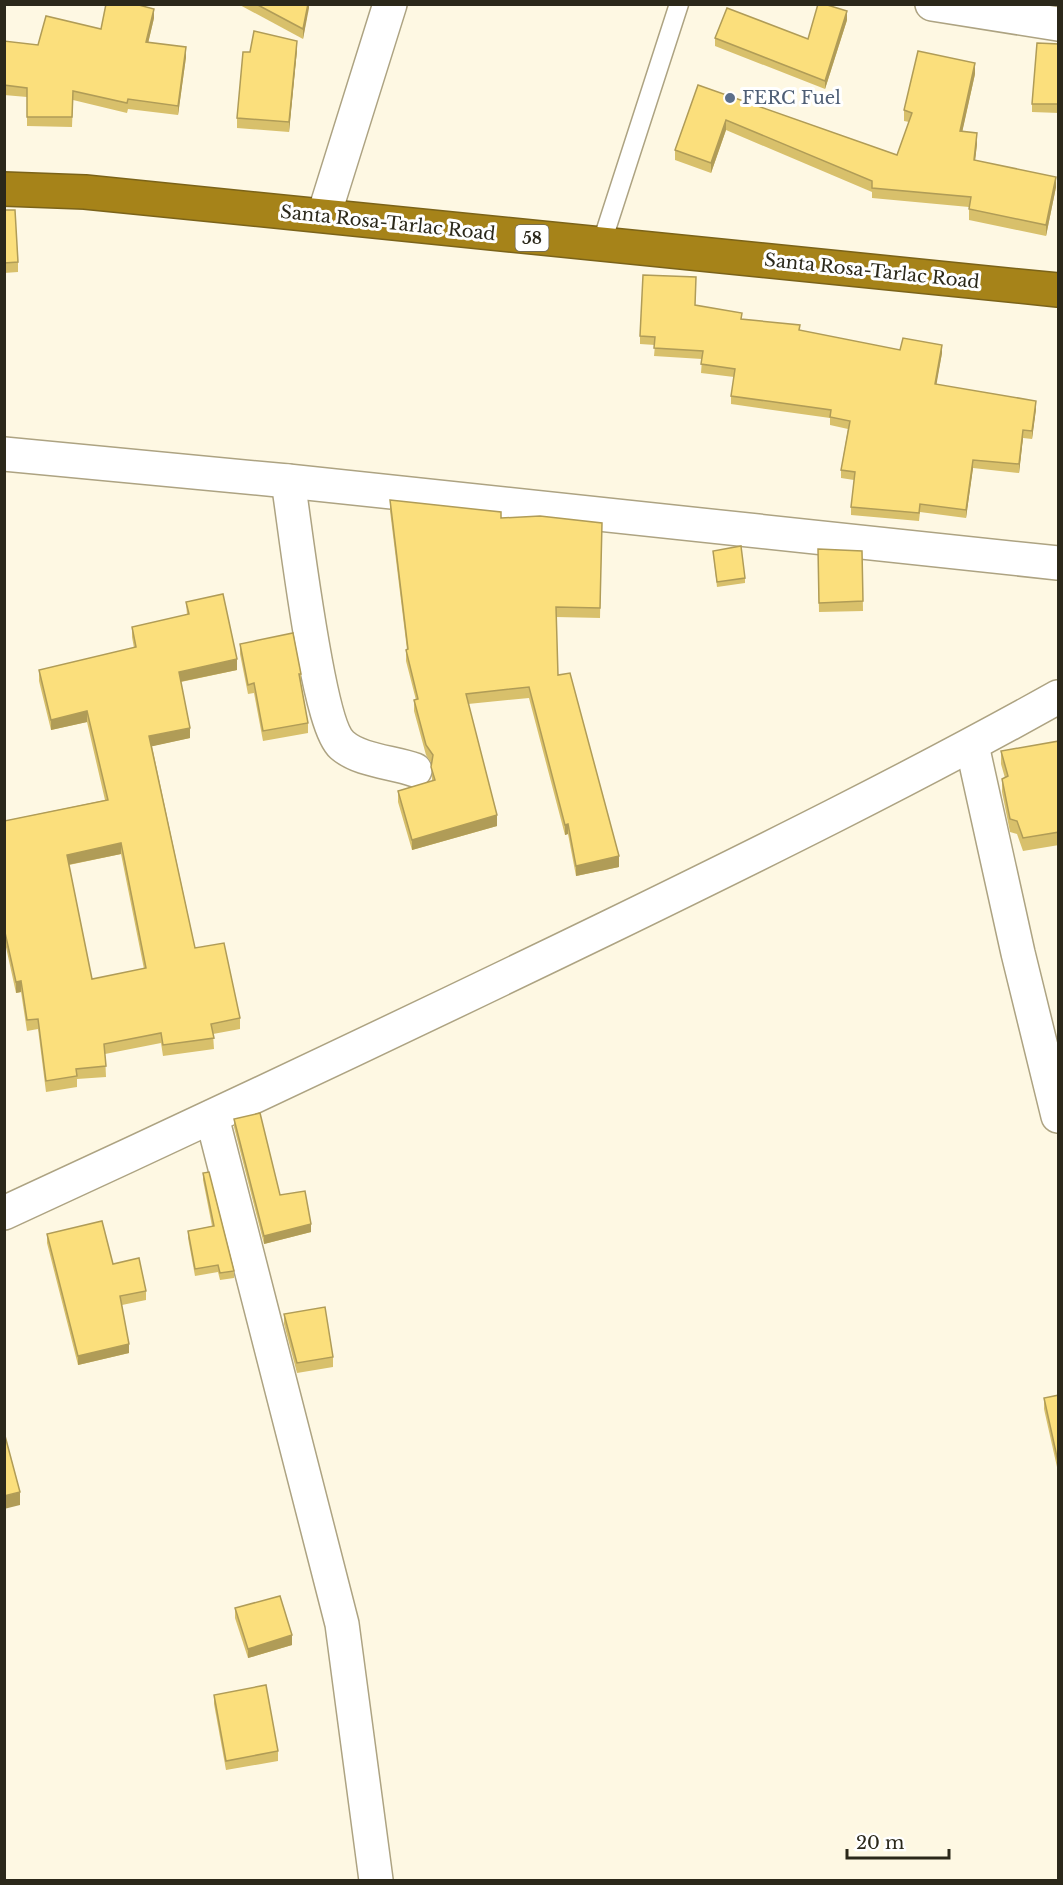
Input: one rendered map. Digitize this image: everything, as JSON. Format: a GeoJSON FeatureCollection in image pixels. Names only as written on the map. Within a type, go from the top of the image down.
{"type":"FeatureCollection","features":[{"type":"Feature","properties":{"kind":"highway","name":"Santa Rosa-Tarlac Road"},"geometry":{"type":"LineString","coordinates":[[4,189],[85,192],[1059,290]]}},
{"type":"Feature","properties":{"kind":"street"},"geometry":{"type":"LineString","coordinates":[[324,215],[390,4]]}},
{"type":"Feature","properties":{"kind":"street"},"geometry":{"type":"LineString","coordinates":[[934,5],[1059,24]]}},
{"type":"Feature","properties":{"kind":"street"},"geometry":{"type":"LineString","coordinates":[[4,454],[288,481],[1059,563]]}},
{"type":"Feature","properties":{"kind":"street"},"geometry":{"type":"LineString","coordinates":[[288,481],[319,681],[333,732],[342,745],[356,753],[415,770]]}},
{"type":"Feature","properties":{"kind":"street"},"geometry":{"type":"LineString","coordinates":[[4,1213],[212,1117],[650,907],[972,745],[1059,697]]}},
{"type":"Feature","properties":{"kind":"street"},"geometry":{"type":"LineString","coordinates":[[972,745],[1018,953],[1059,1116]]}},
{"type":"Feature","properties":{"kind":"street"},"geometry":{"type":"LineString","coordinates":[[212,1117],[342,1624],[376,1881]]}},
{"type":"Feature","properties":{"kind":"lane"},"geometry":{"type":"LineString","coordinates":[[602,245],[680,4]]}},
{"type":"Feature","properties":{"kind":"building"},"geometry":{"type":"Polygon","coordinates":[[[106,4],[135,4],[154,9],[146,42],[186,47],[178,106],[128,99],[127,103],[73,91],[72,117],[27,117],[27,88],[4,85],[4,41],[38,45],[46,16],[101,29],[106,4]]]}},
{"type":"Feature","properties":{"kind":"building"},"geometry":{"type":"Polygon","coordinates":[[[256,4],[308,4],[303,29],[256,4]]]}},
{"type":"Feature","properties":{"kind":"building"},"geometry":{"type":"Polygon","coordinates":[[[818,4],[847,11],[825,81],[715,38],[727,8],[808,39],[818,4]]]}},
{"type":"Feature","properties":{"kind":"building"},"geometry":{"type":"Polygon","coordinates":[[[254,31],[297,41],[289,122],[237,118],[243,52],[250,52],[254,31]]]}},
{"type":"Feature","properties":{"kind":"building"},"geometry":{"type":"Polygon","coordinates":[[[1037,43],[1059,44],[1059,104],[1032,104],[1037,43]]]}},
{"type":"Feature","properties":{"kind":"building"},"geometry":{"type":"Polygon","coordinates":[[[918,51],[975,63],[960,131],[977,133],[974,160],[1056,177],[1046,225],[969,209],[971,197],[872,188],[872,181],[726,120],[711,163],[675,150],[698,85],[897,155],[912,113],[904,110],[918,51]]]}},
{"type":"Feature","properties":{"kind":"building"},"geometry":{"type":"Polygon","coordinates":[[[4,210],[15,210],[18,262],[4,263],[4,210]]]}},
{"type":"Feature","properties":{"kind":"building"},"geometry":{"type":"Polygon","coordinates":[[[643,275],[696,277],[695,305],[742,313],[741,319],[800,325],[799,330],[900,350],[903,338],[942,345],[935,384],[1036,401],[1032,431],[1023,430],[1019,464],[973,460],[966,510],[920,504],[919,513],[851,507],[855,472],[841,470],[850,421],[830,417],[831,410],[731,396],[735,369],[701,364],[703,351],[654,348],[655,337],[640,336],[643,275]]]}},
{"type":"Feature","properties":{"kind":"building"},"geometry":{"type":"Polygon","coordinates":[[[390,500],[501,512],[501,518],[540,516],[602,523],[600,608],[556,607],[558,675],[570,673],[619,856],[576,866],[568,824],[565,825],[529,687],[466,694],[497,815],[412,840],[398,791],[435,780],[431,767],[433,755],[426,745],[414,700],[418,699],[406,650],[408,649],[390,500]]]}},
{"type":"Feature","properties":{"kind":"building"},"geometry":{"type":"Polygon","coordinates":[[[741,546],[745,578],[717,582],[713,551],[741,546]]]}},
{"type":"Feature","properties":{"kind":"building"},"geometry":{"type":"Polygon","coordinates":[[[818,549],[862,551],[863,601],[819,603],[818,549]]]}},
{"type":"Feature","properties":{"kind":"building"},"geometry":{"type":"Polygon","coordinates":[[[223,594],[237,659],[179,672],[190,728],[149,736],[195,948],[224,943],[240,1018],[211,1024],[214,1038],[163,1045],[161,1033],[104,1044],[106,1066],[76,1069],[77,1076],[46,1081],[38,1019],[27,1020],[21,981],[16,982],[4,928],[4,821],[108,800],[87,711],[51,720],[39,670],[136,647],[132,627],[189,614],[186,602],[223,594]],[[121,843],[67,855],[92,979],[146,968],[121,843]]]}},
{"type":"Feature","properties":{"kind":"building"},"geometry":{"type":"Polygon","coordinates":[[[293,633],[308,723],[263,731],[254,683],[248,685],[240,644],[293,633]]]}},
{"type":"Feature","properties":{"kind":"building"},"geometry":{"type":"Polygon","coordinates":[[[1059,741],[1059,832],[1023,838],[1017,821],[1010,819],[1002,779],[1008,776],[1001,751],[1059,741]]]}},
{"type":"Feature","properties":{"kind":"building"},"geometry":{"type":"Polygon","coordinates":[[[260,1113],[280,1195],[305,1191],[311,1224],[264,1236],[234,1119],[260,1113]]]}},
{"type":"Feature","properties":{"kind":"building"},"geometry":{"type":"Polygon","coordinates":[[[209,1172],[234,1271],[220,1273],[218,1265],[195,1269],[188,1231],[214,1226],[203,1173],[209,1172]]]}},
{"type":"Feature","properties":{"kind":"building"},"geometry":{"type":"Polygon","coordinates":[[[102,1221],[113,1264],[139,1258],[146,1291],[120,1296],[129,1344],[78,1356],[47,1234],[102,1221]]]}},
{"type":"Feature","properties":{"kind":"building"},"geometry":{"type":"Polygon","coordinates":[[[325,1307],[333,1357],[297,1363],[284,1314],[325,1307]]]}},
{"type":"Feature","properties":{"kind":"building"},"geometry":{"type":"Polygon","coordinates":[[[1059,1395],[1059,1466],[1044,1398],[1059,1395]]]}},
{"type":"Feature","properties":{"kind":"building"},"geometry":{"type":"Polygon","coordinates":[[[4,1432],[20,1492],[4,1496],[4,1432]]]}},
{"type":"Feature","properties":{"kind":"building"},"geometry":{"type":"Polygon","coordinates":[[[280,1596],[292,1635],[248,1649],[235,1608],[280,1596]]]}},
{"type":"Feature","properties":{"kind":"building"},"geometry":{"type":"Polygon","coordinates":[[[266,1685],[278,1751],[226,1761],[214,1695],[266,1685]]]}},
{"type":"Feature","properties":{"kind":"place","name":"FERC Fuel"},"geometry":{"type":"Point","coordinates":[730,98]}}]}
